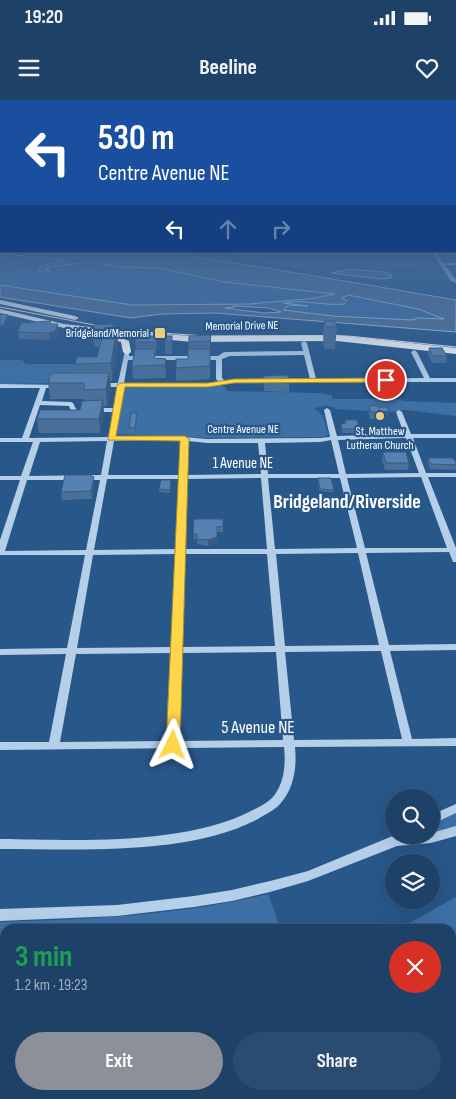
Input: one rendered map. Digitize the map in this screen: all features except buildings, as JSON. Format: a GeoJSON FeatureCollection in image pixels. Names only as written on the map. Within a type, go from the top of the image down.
{"type":"FeatureCollection","features":[{"type":"Feature","properties":{"kind":"highway","name":"Memorial Drive NE"},"geometry":{"type":"LineString","coordinates":[[0,303],[76,318],[148,328],[330,332],[412,338],[456,344]]}},
{"type":"Feature","properties":{"kind":"highway","name":"Memorial Drive NE"},"geometry":{"type":"LineString","coordinates":[[0,311],[64,326],[113,333],[193,339],[337,338],[456,351]]}},
{"type":"Feature","properties":{"kind":"highway"},"geometry":{"type":"LineString","coordinates":[[64,326],[122,339],[126,344],[126,355]]}},
{"type":"Feature","properties":{"kind":"highway"},"geometry":{"type":"LineString","coordinates":[[126,355],[135,345],[147,341],[193,339]]}},
{"type":"Feature","properties":{"kind":"street"},"geometry":{"type":"LineString","coordinates":[[304,343],[313,380]]}},
{"type":"Feature","properties":{"kind":"street"},"geometry":{"type":"LineString","coordinates":[[414,352],[428,380]]}},
{"type":"Feature","properties":{"kind":"street"},"geometry":{"type":"LineString","coordinates":[[54,745],[126,355],[217,357],[229,354],[306,353]]}},
{"type":"Feature","properties":{"kind":"street"},"geometry":{"type":"LineString","coordinates":[[217,357],[220,379],[223,382]]}},
{"type":"Feature","properties":{"kind":"street"},"geometry":{"type":"LineString","coordinates":[[93,385],[208,385],[223,382],[313,380],[428,380],[455,382]]}},
{"type":"Feature","properties":{"kind":"street"},"geometry":{"type":"LineString","coordinates":[[386,380],[393,396]]}},
{"type":"Feature","properties":{"kind":"street"},"geometry":{"type":"LineString","coordinates":[[0,386],[63,386]]}},
{"type":"Feature","properties":{"kind":"street"},"geometry":{"type":"LineString","coordinates":[[25,439],[36,419],[38,403],[44,386]]}},
{"type":"Feature","properties":{"kind":"street"},"geometry":{"type":"LineString","coordinates":[[38,403],[71,404],[74,411]]}},
{"type":"Feature","properties":{"kind":"street"},"geometry":{"type":"LineString","coordinates":[[74,411],[116,410]]}},
{"type":"Feature","properties":{"kind":"street"},"geometry":{"type":"LineString","coordinates":[[327,410],[408,743]]}},
{"type":"Feature","properties":{"kind":"street"},"geometry":{"type":"LineString","coordinates":[[62,419],[71,416],[74,411]]}},
{"type":"Feature","properties":{"kind":"street"},"geometry":{"type":"LineString","coordinates":[[400,412],[423,475],[454,550],[456,560]]}},
{"type":"Feature","properties":{"kind":"street","name":"Centre Avenue NE"},"geometry":{"type":"LineString","coordinates":[[0,440],[261,440],[456,436]]}},
{"type":"Feature","properties":{"kind":"street"},"geometry":{"type":"LineString","coordinates":[[37,439],[0,553],[454,550]]}},
{"type":"Feature","properties":{"kind":"street"},"geometry":{"type":"LineString","coordinates":[[173,745],[185,439]]}},
{"type":"Feature","properties":{"kind":"street"},"geometry":{"type":"LineString","coordinates":[[0,844],[138,842],[192,835],[236,822],[270,807],[280,795],[288,780],[291,769],[290,744],[261,440]]}},
{"type":"Feature","properties":{"kind":"street","name":"1 Avenue NE"},"geometry":{"type":"LineString","coordinates":[[0,478],[104,478],[184,472],[264,476],[456,475]]}},
{"type":"Feature","properties":{"kind":"street"},"geometry":{"type":"LineString","coordinates":[[0,652],[456,648]]}},
{"type":"Feature","properties":{"kind":"street","name":"5 Avenue NE"},"geometry":{"type":"LineString","coordinates":[[0,746],[456,742]]}},
{"type":"Feature","properties":{"kind":"street"},"geometry":{"type":"LineString","coordinates":[[440,816],[456,808]]}},
{"type":"Feature","properties":{"kind":"street"},"geometry":{"type":"LineString","coordinates":[[440,835],[456,831]]}},
{"type":"Feature","properties":{"kind":"street"},"geometry":{"type":"LineString","coordinates":[[0,915],[122,911],[206,901],[308,876],[385,844]]}},
{"type":"Feature","properties":{"kind":"shaded area"},"geometry":{"type":"Polygon","coordinates":[[[0,294],[57,294],[132,305],[250,304],[316,298],[335,294],[331,294],[418,294],[456,300],[456,332],[215,313],[162,314],[131,318],[0,297],[0,294]],[[348,295],[342,298],[347,301],[344,304],[291,302],[284,303],[308,306],[289,305],[283,310],[333,316],[412,320],[418,318],[444,319],[418,309],[348,295]],[[233,306],[235,307],[225,308],[264,313],[281,312],[269,308],[233,306]]]}},
{"type":"Feature","properties":{"kind":"shaded area"},"geometry":{"type":"Polygon","coordinates":[[[53,294],[340,294],[418,309],[444,319],[412,320],[333,316],[286,311],[250,304],[124,305],[53,294]]]}},
{"type":"Feature","properties":{"kind":"shaded area"},"geometry":{"type":"Polygon","coordinates":[[[0,360],[22,360],[26,364],[79,364],[74,383],[0,384],[0,360]]]}},
{"type":"Feature","properties":{"kind":"shaded area"},"geometry":{"type":"Polygon","coordinates":[[[221,385],[227,391],[317,393],[331,395],[333,399],[401,399],[402,401],[456,403],[456,416],[406,410],[390,412],[335,409],[334,407],[326,406],[314,408],[323,416],[328,435],[323,437],[208,438],[117,434],[124,388],[221,385]]]}},
{"type":"Feature","properties":{"kind":"shaded area"},"geometry":{"type":"Polygon","coordinates":[[[456,813],[456,827],[440,831],[440,821],[456,813]]]}},
{"type":"Feature","properties":{"kind":"shaded area"},"geometry":{"type":"Polygon","coordinates":[[[268,894],[279,924],[0,924],[0,922],[101,918],[168,912],[268,894]]]}},
{"type":"Feature","properties":{"kind":"shaded area"},"geometry":{"type":"Polygon","coordinates":[[[456,897],[456,924],[408,924],[435,909],[440,909],[440,906],[456,897]]]}},
{"type":"Feature","properties":{"kind":"tram line"},"geometry":{"type":"LineString","coordinates":[[0,307],[105,327]]}},
{"type":"Feature","properties":{"kind":"tram line"},"geometry":{"type":"LineString","coordinates":[[112,330],[207,336],[348,336],[456,347]]}},
{"type":"Feature","properties":{"kind":"place","name":"Bridgeland/Memorial"},"geometry":{"type":"Point","coordinates":[160,333]}},
{"type":"Feature","properties":{"kind":"place","name":"St. Matthew Lutheran Church"},"geometry":{"type":"Point","coordinates":[380,416]}},
{"type":"Feature","properties":{"kind":"district","name":"Bridgeland/Riverside"},"geometry":{"type":"Point","coordinates":[347,502]}},
{"type":"Feature","properties":{"kind":"route"},"geometry":{"type":"LineString","coordinates":[[173,745],[185,439],[111,439],[121,385],[208,385],[234,381],[386,380]]}}]}
